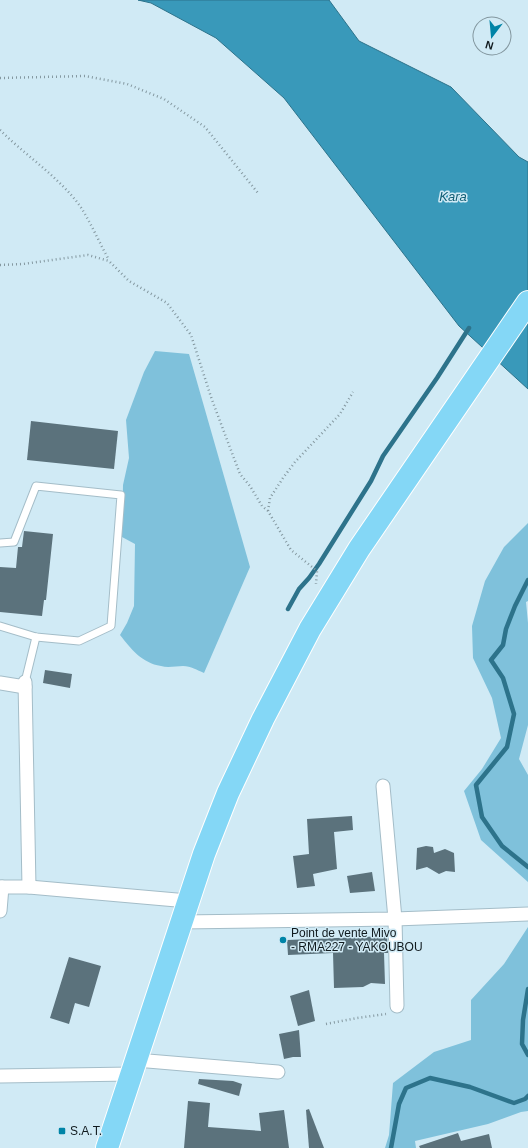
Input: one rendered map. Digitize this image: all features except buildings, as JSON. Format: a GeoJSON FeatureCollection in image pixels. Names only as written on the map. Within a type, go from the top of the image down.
{"type":"FeatureCollection","features":[{"type":"Feature","properties":{"kind":"highway"},"geometry":{"type":"LineString","coordinates":[[106,1144],[134,1067],[188,901],[215,826],[228,793],[263,719],[310,629],[359,549],[528,302]]}},
{"type":"Feature","properties":{"kind":"street"},"geometry":{"type":"LineString","coordinates":[[0,683],[25,685],[29,887]]}},
{"type":"Feature","properties":{"kind":"street"},"geometry":{"type":"LineString","coordinates":[[383,786],[396,919],[397,1006]]}},
{"type":"Feature","properties":{"kind":"street"},"geometry":{"type":"LineString","coordinates":[[0,911],[1,887],[29,887],[188,901]]}},
{"type":"Feature","properties":{"kind":"street"},"geometry":{"type":"LineString","coordinates":[[181,922],[396,919],[528,914]]}},
{"type":"Feature","properties":{"kind":"street"},"geometry":{"type":"LineString","coordinates":[[0,1076],[134,1067],[278,1072]]}},
{"type":"Feature","properties":{"kind":"lane"},"geometry":{"type":"LineString","coordinates":[[0,543],[14,542],[36,486],[121,495],[111,626],[79,641],[36,637],[0,626]]}},
{"type":"Feature","properties":{"kind":"lane"},"geometry":{"type":"LineString","coordinates":[[25,685],[36,637]]}},
{"type":"Feature","properties":{"kind":"path"},"geometry":{"type":"LineString","coordinates":[[0,78],[85,76],[127,84],[164,100],[205,127],[258,193]]}},
{"type":"Feature","properties":{"kind":"path"},"geometry":{"type":"LineString","coordinates":[[0,130],[63,188],[79,205],[90,222],[109,261],[129,281],[167,303],[191,335],[212,400],[240,474],[250,486],[262,506],[268,511],[291,550],[316,571]]}},
{"type":"Feature","properties":{"kind":"path"},"geometry":{"type":"LineString","coordinates":[[0,265],[23,264],[88,256],[109,261]]}},
{"type":"Feature","properties":{"kind":"path"},"geometry":{"type":"LineString","coordinates":[[268,511],[270,498],[283,478],[295,462],[340,414],[353,392]]}},
{"type":"Feature","properties":{"kind":"path"},"geometry":{"type":"LineString","coordinates":[[326,1024],[394,1012],[397,1006]]}},
{"type":"Feature","properties":{"kind":"shaded area"},"geometry":{"type":"Polygon","coordinates":[[[155,351],[189,354],[250,567],[204,673],[189,667],[164,667],[148,662],[138,655],[120,635],[134,606],[135,544],[122,537],[123,485],[129,458],[126,420],[144,372],[155,351]]]}},
{"type":"Feature","properties":{"kind":"shaded area"},"geometry":{"type":"Polygon","coordinates":[[[528,523],[528,601],[526,602],[528,623],[528,725],[519,759],[528,775],[528,882],[481,840],[464,791],[482,769],[501,738],[492,698],[473,658],[472,626],[485,581],[504,547],[528,523]]]}},
{"type":"Feature","properties":{"kind":"shaded area"},"geometry":{"type":"Polygon","coordinates":[[[528,927],[528,1111],[521,1112],[488,1124],[415,1141],[416,1148],[385,1148],[389,1135],[393,1083],[434,1052],[471,1040],[471,1000],[504,964],[528,927]]]}},
{"type":"Feature","properties":{"kind":"water","name":"Kara"},"geometry":{"type":"Polygon","coordinates":[[[138,0],[329,0],[359,41],[451,87],[519,157],[528,162],[528,389],[459,326],[284,98],[216,38],[151,3],[138,0]]]}},
{"type":"Feature","properties":{"kind":"waterway"},"geometry":{"type":"LineString","coordinates":[[288,609],[299,589],[319,564],[371,481],[383,456],[437,378],[469,328]]}},
{"type":"Feature","properties":{"kind":"waterway"},"geometry":{"type":"LineString","coordinates":[[528,580],[515,606],[506,629],[503,645],[491,660],[503,678],[514,714],[507,747],[476,785],[482,817],[502,846],[528,867]]}},
{"type":"Feature","properties":{"kind":"waterway"},"geometry":{"type":"LineString","coordinates":[[528,989],[523,1020],[522,1044],[528,1055]]}},
{"type":"Feature","properties":{"kind":"waterway"},"geometry":{"type":"LineString","coordinates":[[391,1148],[399,1104],[406,1088],[430,1078],[470,1087],[514,1103],[525,1099],[528,1096]]}},
{"type":"Feature","properties":{"kind":"place","name":"Point de vente Mivo - RMA227 - YAKOUBOU"},"geometry":{"type":"Point","coordinates":[283,940]}},
{"type":"Feature","properties":{"kind":"place","name":"S.A.T."},"geometry":{"type":"Point","coordinates":[62,1131]}}]}
